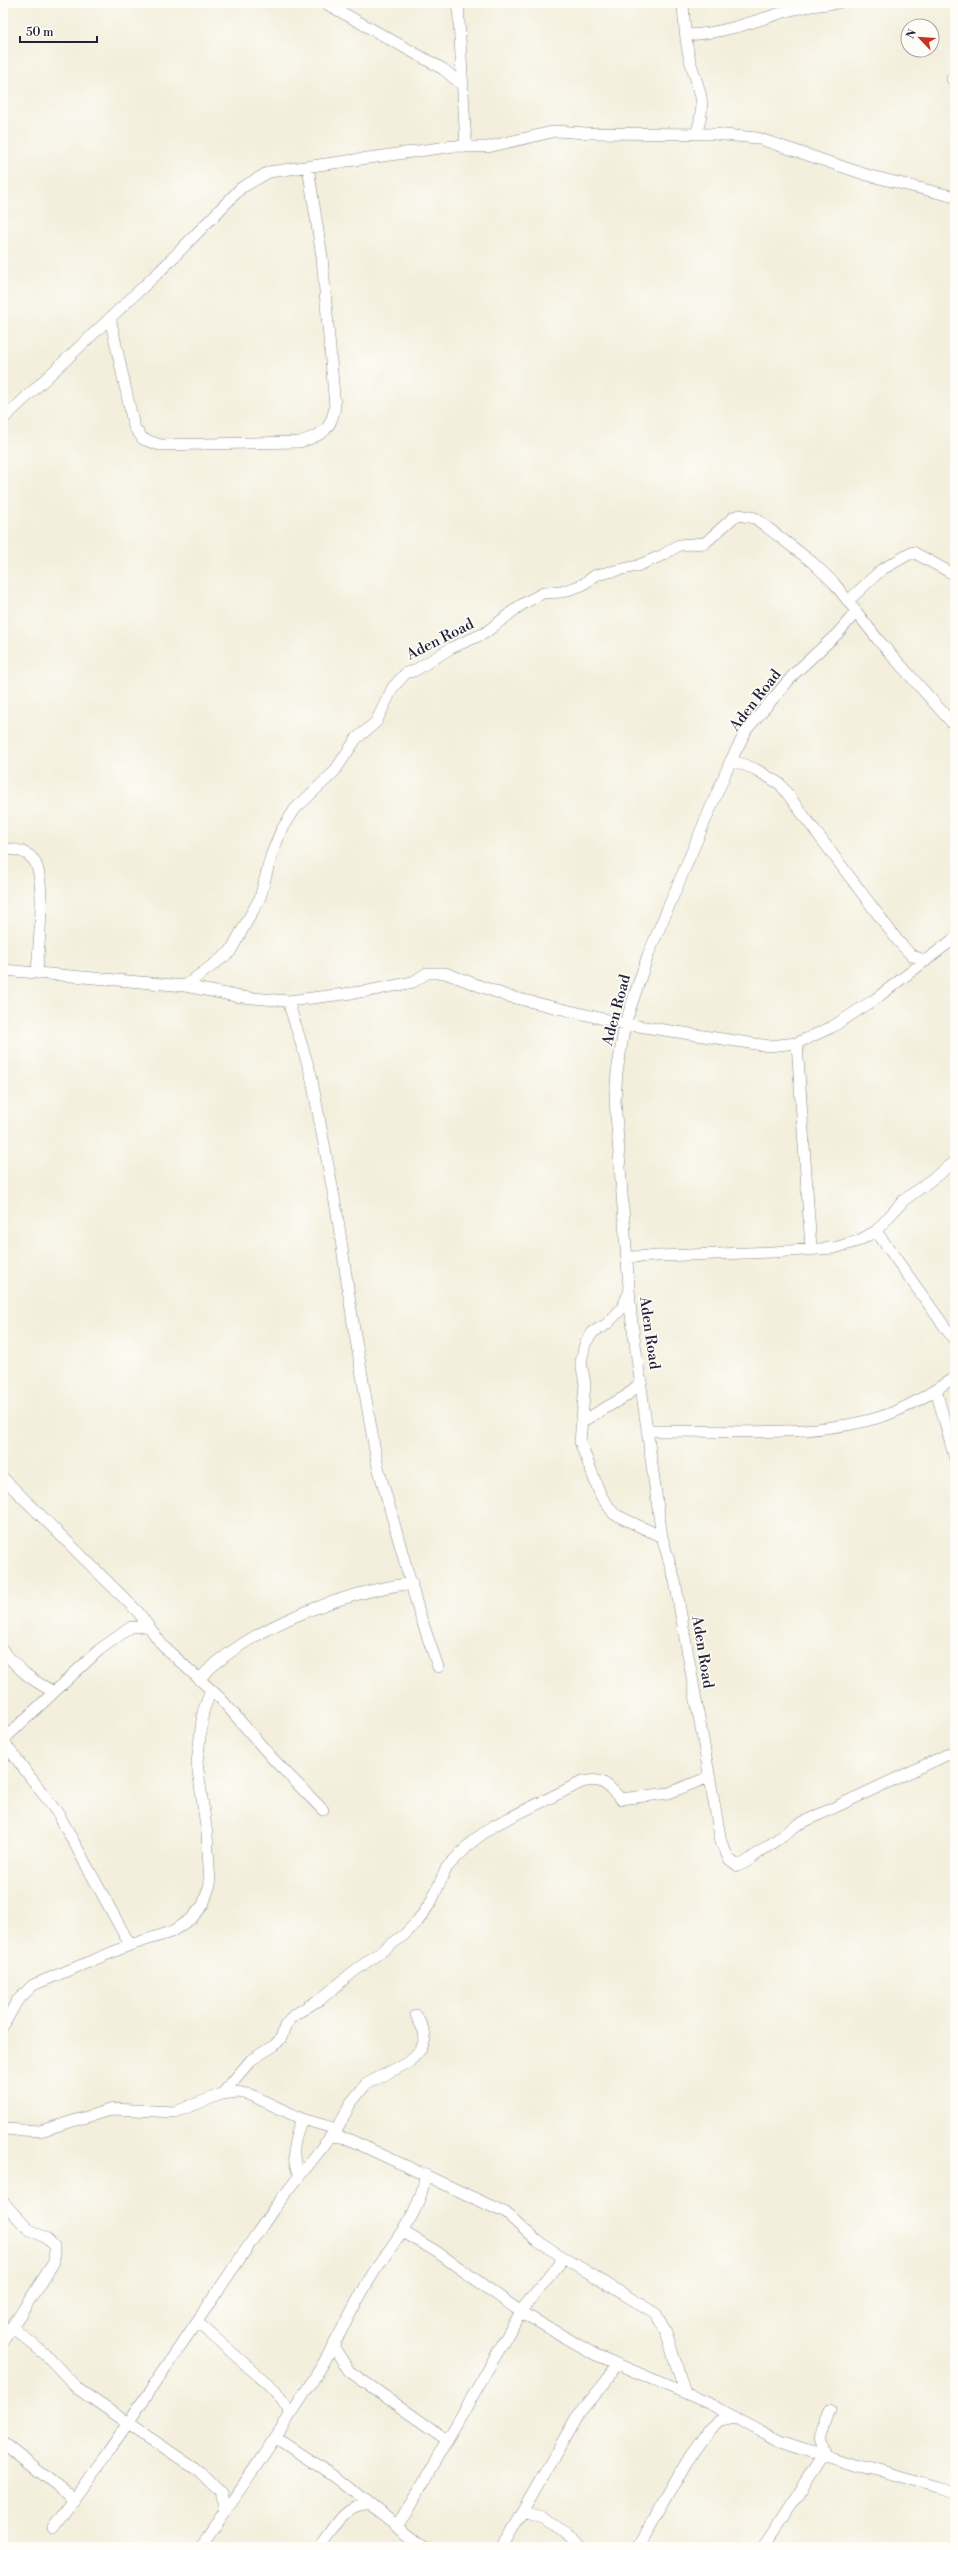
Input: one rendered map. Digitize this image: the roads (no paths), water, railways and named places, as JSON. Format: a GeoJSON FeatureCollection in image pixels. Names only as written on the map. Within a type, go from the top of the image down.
{"type":"FeatureCollection","features":[{"type":"Feature","properties":{"kind":"street"},"geometry":{"type":"LineString","coordinates":[[325,3],[443,69],[461,84]]}},
{"type":"Feature","properties":{"kind":"street"},"geometry":{"type":"LineString","coordinates":[[458,3],[461,21],[461,84],[466,146]]}},
{"type":"Feature","properties":{"kind":"street"},"geometry":{"type":"LineString","coordinates":[[683,3],[689,55],[703,100],[702,117],[696,134]]}},
{"type":"Feature","properties":{"kind":"street"},"geometry":{"type":"LineString","coordinates":[[686,35],[716,31],[770,18],[801,8],[838,3]]}},
{"type":"Feature","properties":{"kind":"street"},"geometry":{"type":"LineString","coordinates":[[3,419],[217,215],[241,188],[269,172],[454,146],[488,147],[556,131],[586,133],[696,134],[757,138],[867,176],[955,197]]}},
{"type":"Feature","properties":{"kind":"street"},"geometry":{"type":"LineString","coordinates":[[110,318],[134,427],[142,439],[160,445],[300,442],[322,434],[332,422],[335,407],[322,256],[308,166]]}},
{"type":"Feature","properties":{"kind":"street","name":"Aden Road"},"geometry":{"type":"LineString","coordinates":[[185,986],[230,952],[260,898],[264,876],[281,831],[295,809],[334,772],[356,739],[376,722],[398,680],[406,673],[414,671],[456,646],[485,633],[521,605],[543,593],[551,595],[574,588],[596,575],[637,566],[663,555],[679,545],[705,543],[734,517],[739,515],[755,518],[790,544],[823,573],[955,726]]}},
{"type":"Feature","properties":{"kind":"street"},"geometry":{"type":"LineString","coordinates":[[848,601],[881,570],[913,552],[955,575]]}},
{"type":"Feature","properties":{"kind":"street","name":"Aden Road"},"geometry":{"type":"LineString","coordinates":[[856,612],[838,633],[791,678],[747,729],[731,760],[658,928],[625,1024],[615,1100],[628,1257],[629,1292],[662,1537],[675,1581],[721,1842],[728,1859],[738,1866],[797,1825],[955,1751]]}},
{"type":"Feature","properties":{"kind":"street"},"geometry":{"type":"LineString","coordinates":[[731,760],[755,769],[780,784],[898,941],[911,955],[926,961]]}},
{"type":"Feature","properties":{"kind":"street"},"geometry":{"type":"LineString","coordinates":[[3,848],[26,854],[36,864],[41,882],[37,973]]}},
{"type":"Feature","properties":{"kind":"street"},"geometry":{"type":"LineString","coordinates":[[3,970],[185,986],[241,997],[288,1001],[368,991],[413,982],[427,973],[445,973],[507,996],[625,1024],[769,1046],[798,1043],[832,1027],[874,1000],[955,938]]}},
{"type":"Feature","properties":{"kind":"street"},"geometry":{"type":"LineString","coordinates":[[288,1001],[312,1075],[339,1221],[354,1331],[377,1464],[438,1667]]}},
{"type":"Feature","properties":{"kind":"street"},"geometry":{"type":"LineString","coordinates":[[798,1043],[811,1248]]}},
{"type":"Feature","properties":{"kind":"street"},"geometry":{"type":"LineString","coordinates":[[628,1257],[834,1248],[852,1243],[876,1231],[904,1200],[955,1162]]}},
{"type":"Feature","properties":{"kind":"street"},"geometry":{"type":"LineString","coordinates":[[876,1231],[955,1341]]}},
{"type":"Feature","properties":{"kind":"street"},"geometry":{"type":"LineString","coordinates":[[629,1292],[622,1308],[607,1324],[593,1332],[585,1344],[581,1362],[586,1384],[583,1421],[579,1433],[582,1450],[601,1496],[614,1514],[662,1537]]}},
{"type":"Feature","properties":{"kind":"street"},"geometry":{"type":"LineString","coordinates":[[647,1431],[739,1432],[831,1429],[879,1418],[925,1397],[955,1377]]}},
{"type":"Feature","properties":{"kind":"street"},"geometry":{"type":"LineString","coordinates":[[583,1421],[626,1396],[642,1381]]}},
{"type":"Feature","properties":{"kind":"street"},"geometry":{"type":"LineString","coordinates":[[936,1390],[955,1459]]}},
{"type":"Feature","properties":{"kind":"street"},"geometry":{"type":"LineString","coordinates":[[3,1478],[133,1606],[163,1646],[211,1690],[273,1759],[323,1810]]}},
{"type":"Feature","properties":{"kind":"street"},"geometry":{"type":"LineString","coordinates":[[199,1679],[238,1648],[284,1622],[332,1601],[412,1583]]}},
{"type":"Feature","properties":{"kind":"street"},"geometry":{"type":"LineString","coordinates":[[130,1945],[59,1815],[3,1740],[99,1650],[118,1635],[131,1628],[148,1626]]}},
{"type":"Feature","properties":{"kind":"street"},"geometry":{"type":"LineString","coordinates":[[3,1651],[25,1675],[35,1683],[54,1692]]}},
{"type":"Feature","properties":{"kind":"street"},"geometry":{"type":"LineString","coordinates":[[3,2026],[10,2010],[33,1984],[130,1945],[171,1932],[192,1918],[203,1905],[210,1884],[207,1834],[197,1763],[203,1712],[211,1690]]}},
{"type":"Feature","properties":{"kind":"street"},"geometry":{"type":"LineString","coordinates":[[222,2094],[251,2060],[275,2045],[281,2038],[285,2026],[294,2015],[322,1998],[353,1972],[404,1935],[418,1921],[431,1902],[447,1867],[473,1841],[493,1826],[582,1782],[595,1779],[602,1780],[621,1799],[669,1793],[709,1777]]}},
{"type":"Feature","properties":{"kind":"street"},"geometry":{"type":"LineString","coordinates":[[53,2527],[197,2322],[275,2207],[334,2133],[350,2104],[366,2084],[380,2075],[409,2062],[421,2049],[425,2039],[424,2031],[416,2015]]}},
{"type":"Feature","properties":{"kind":"street"},"geometry":{"type":"LineString","coordinates":[[3,2128],[40,2131],[113,2109],[175,2112],[222,2094],[238,2092],[251,2095],[425,2174],[506,2213],[537,2241],[656,2314],[666,2332],[685,2393]]}},
{"type":"Feature","properties":{"kind":"street"},"geometry":{"type":"LineString","coordinates":[[299,2175],[293,2151],[302,2119]]}},
{"type":"Feature","properties":{"kind":"street"},"geometry":{"type":"LineString","coordinates":[[200,2547],[276,2438],[333,2346],[376,2269],[402,2232],[424,2190],[425,2174]]}},
{"type":"Feature","properties":{"kind":"street"},"geometry":{"type":"LineString","coordinates":[[3,2202],[28,2229],[46,2238],[54,2246],[54,2262],[3,2341]]}},
{"type":"Feature","properties":{"kind":"street"},"geometry":{"type":"LineString","coordinates":[[402,2232],[437,2252],[521,2312],[614,2364],[685,2393],[780,2441],[824,2456],[937,2487],[955,2494]]}},
{"type":"Feature","properties":{"kind":"street"},"geometry":{"type":"LineString","coordinates":[[396,2526],[408,2509],[521,2312],[564,2258]]}},
{"type":"Feature","properties":{"kind":"street"},"geometry":{"type":"LineString","coordinates":[[197,2322],[276,2391],[291,2414]]}},
{"type":"Feature","properties":{"kind":"street"},"geometry":{"type":"LineString","coordinates":[[12,2327],[47,2356],[78,2389],[126,2424],[200,2472],[221,2493],[226,2509]]}},
{"type":"Feature","properties":{"kind":"street"},"geometry":{"type":"LineString","coordinates":[[333,2346],[349,2371],[447,2440]]}},
{"type":"Feature","properties":{"kind":"street"},"geometry":{"type":"LineString","coordinates":[[502,2547],[524,2512],[576,2418],[608,2379],[614,2364]]}},
{"type":"Feature","properties":{"kind":"street"},"geometry":{"type":"LineString","coordinates":[[763,2547],[824,2456],[820,2438],[830,2410]]}},
{"type":"Feature","properties":{"kind":"street"},"geometry":{"type":"LineString","coordinates":[[638,2547],[686,2463],[710,2429],[719,2421],[736,2418]]}},
{"type":"Feature","properties":{"kind":"street"},"geometry":{"type":"LineString","coordinates":[[276,2438],[334,2477],[367,2505],[424,2547]]}},
{"type":"Feature","properties":{"kind":"street"},"geometry":{"type":"LineString","coordinates":[[3,2443],[74,2499]]}},
{"type":"Feature","properties":{"kind":"street"},"geometry":{"type":"LineString","coordinates":[[320,2547],[342,2517],[356,2505],[367,2505]]}},
{"type":"Feature","properties":{"kind":"street"},"geometry":{"type":"LineString","coordinates":[[524,2512],[542,2516],[580,2547]]}}]}
